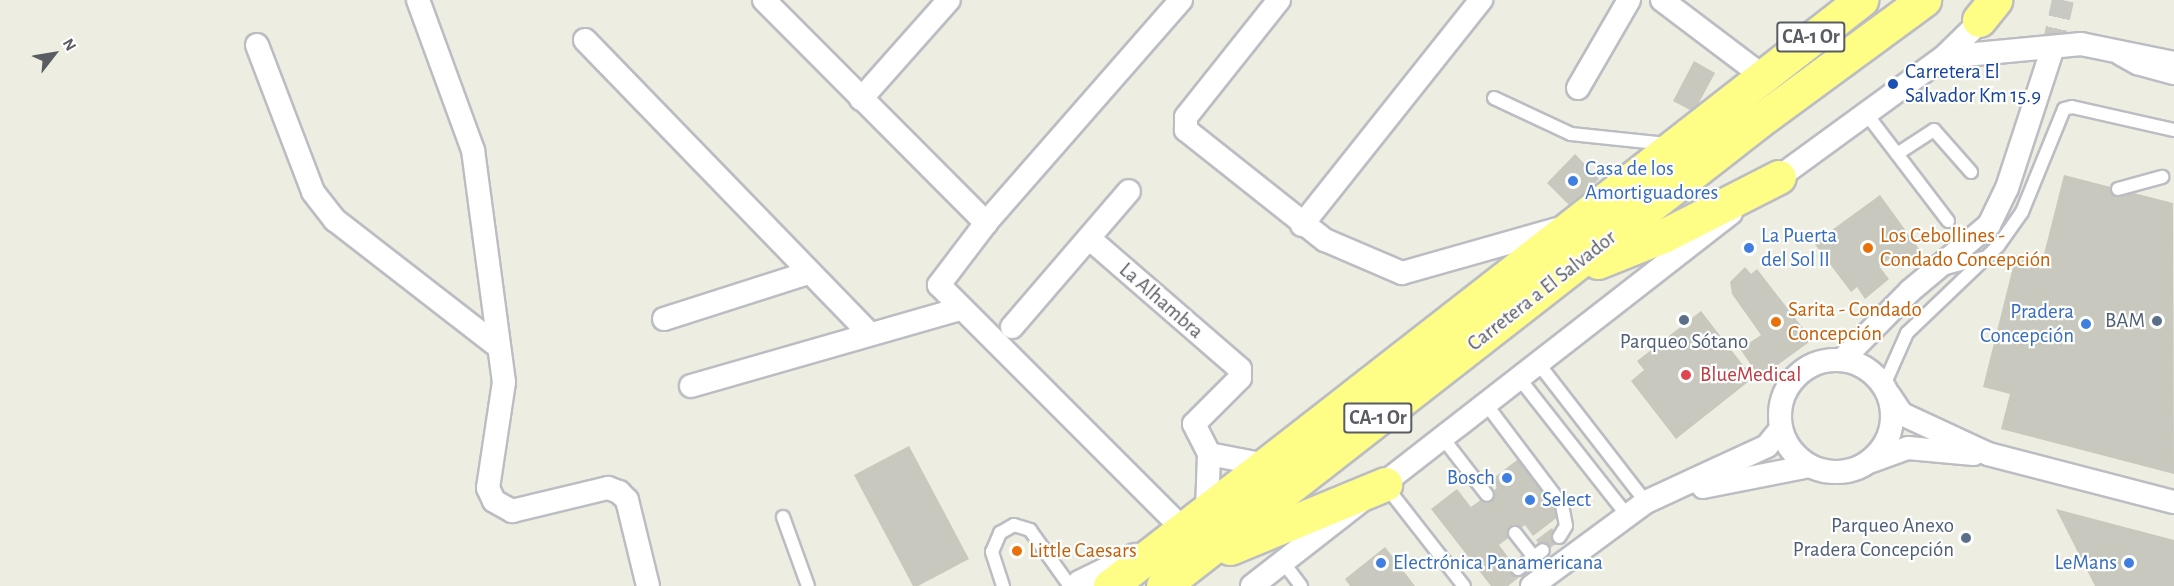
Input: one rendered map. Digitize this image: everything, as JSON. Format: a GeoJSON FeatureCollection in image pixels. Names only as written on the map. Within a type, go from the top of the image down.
{"type":"FeatureCollection","features":[{"type":"Feature","properties":{"kind":"highway","name":"Carretera a El Salvador"},"geometry":{"type":"LineString","coordinates":[[1110,586],[1671,145],[1861,0]]}},
{"type":"Feature","properties":{"kind":"highway","name":"Carretera a El Salvador"},"geometry":{"type":"LineString","coordinates":[[1163,586],[1759,122],[1924,0]]}},
{"type":"Feature","properties":{"kind":"highway"},"geometry":{"type":"LineString","coordinates":[[1565,275],[1663,236],[1779,177]]}},
{"type":"Feature","properties":{"kind":"highway"},"geometry":{"type":"LineString","coordinates":[[1193,563],[1384,484]]}},
{"type":"Feature","properties":{"kind":"street"},"geometry":{"type":"LineString","coordinates":[[417,0],[473,150],[496,345],[504,382],[488,488],[495,501],[512,511],[608,488],[619,492],[627,500],[648,586]]}},
{"type":"Feature","properties":{"kind":"street"},"geometry":{"type":"LineString","coordinates":[[764,0],[986,223]]}},
{"type":"Feature","properties":{"kind":"street"},"geometry":{"type":"LineString","coordinates":[[861,99],[949,0]]}},
{"type":"Feature","properties":{"kind":"street"},"geometry":{"type":"LineString","coordinates":[[1082,586],[1183,530],[959,309],[942,291],[941,279],[986,223],[1181,0]]}},
{"type":"Feature","properties":{"kind":"street"},"geometry":{"type":"LineString","coordinates":[[1279,0],[1184,124],[1186,130],[1302,225],[1345,252],[1402,273],[1488,251],[1573,224]]}},
{"type":"Feature","properties":{"kind":"street"},"geometry":{"type":"LineString","coordinates":[[1302,225],[1481,0]]}},
{"type":"Feature","properties":{"kind":"street"},"geometry":{"type":"LineString","coordinates":[[1578,88],[1629,0]]}},
{"type":"Feature","properties":{"kind":"street"},"geometry":{"type":"LineString","coordinates":[[1662,0],[1761,75]]}},
{"type":"Feature","properties":{"kind":"street"},"geometry":{"type":"LineString","coordinates":[[1252,586],[1779,177],[1944,57],[1987,10],[2007,0]]}},
{"type":"Feature","properties":{"kind":"street"},"geometry":{"type":"LineString","coordinates":[[585,40],[808,273],[870,334]]}},
{"type":"Feature","properties":{"kind":"street"},"geometry":{"type":"LineString","coordinates":[[1944,57],[2081,44],[2174,63]]}},
{"type":"Feature","properties":{"kind":"street"},"geometry":{"type":"LineString","coordinates":[[257,45],[313,192],[335,220],[496,345]]}},
{"type":"Feature","properties":{"kind":"street"},"geometry":{"type":"LineString","coordinates":[[1842,360],[1910,291],[1975,242],[1998,208],[2052,50]]}},
{"type":"Feature","properties":{"kind":"street"},"geometry":{"type":"LineString","coordinates":[[1012,327],[1129,191]]}},
{"type":"Feature","properties":{"kind":"street","name":"La Alhambra"},"geometry":{"type":"LineString","coordinates":[[1090,239],[1240,369],[1240,378],[1194,424],[1209,454],[1183,530]]}},
{"type":"Feature","properties":{"kind":"street"},"geometry":{"type":"LineString","coordinates":[[1488,251],[1512,271]]}},
{"type":"Feature","properties":{"kind":"street"},"geometry":{"type":"LineString","coordinates":[[664,319],[808,273]]}},
{"type":"Feature","properties":{"kind":"street"},"geometry":{"type":"LineString","coordinates":[[692,386],[959,309]]}},
{"type":"Feature","properties":{"kind":"street"},"geometry":{"type":"LineString","coordinates":[[1988,454],[1902,414],[1886,389],[1866,368],[1842,360],[1810,366],[1797,375],[1781,404],[1781,429],[1797,457],[1810,466],[1841,473],[1908,448],[1988,454],[2174,502]]}},
{"type":"Feature","properties":{"kind":"street"},"geometry":{"type":"LineString","coordinates":[[1870,462],[1891,430],[1886,389]]}},
{"type":"Feature","properties":{"kind":"street"},"geometry":{"type":"LineString","coordinates":[[1525,578],[1646,502],[1678,491],[1767,446],[1781,429]]}},
{"type":"Feature","properties":{"kind":"street"},"geometry":{"type":"LineString","coordinates":[[1209,454],[1266,465]]}},
{"type":"Feature","properties":{"kind":"street"},"geometry":{"type":"LineString","coordinates":[[1678,491],[1810,466]]}},
{"type":"Feature","properties":{"kind":"lane"},"geometry":{"type":"LineString","coordinates":[[2108,49],[2136,68],[2174,78]]}},
{"type":"Feature","properties":{"kind":"lane"},"geometry":{"type":"LineString","coordinates":[[1494,98],[1570,134],[1671,145]]}},
{"type":"Feature","properties":{"kind":"lane"},"geometry":{"type":"LineString","coordinates":[[1886,389],[1907,333],[1988,256],[2032,195],[2064,110],[2072,107],[2174,130]]}},
{"type":"Feature","properties":{"kind":"lane"},"geometry":{"type":"LineString","coordinates":[[1866,112],[1948,221]]}},
{"type":"Feature","properties":{"kind":"lane"},"geometry":{"type":"LineString","coordinates":[[1897,154],[1934,130],[1971,172]]}},
{"type":"Feature","properties":{"kind":"lane"},"geometry":{"type":"LineString","coordinates":[[2118,189],[2162,177]]}},
{"type":"Feature","properties":{"kind":"lane"},"geometry":{"type":"LineString","coordinates":[[1936,271],[1988,256]]}},
{"type":"Feature","properties":{"kind":"lane"},"geometry":{"type":"LineString","coordinates":[[1538,363],[1646,502]]}},
{"type":"Feature","properties":{"kind":"lane"},"geometry":{"type":"LineString","coordinates":[[1519,378],[1627,515]]}},
{"type":"Feature","properties":{"kind":"lane"},"geometry":{"type":"LineString","coordinates":[[1486,404],[1562,505],[1566,526],[1559,537]]}},
{"type":"Feature","properties":{"kind":"lane"},"geometry":{"type":"LineString","coordinates":[[1442,437],[1487,495]]}},
{"type":"Feature","properties":{"kind":"lane"},"geometry":{"type":"LineString","coordinates":[[1384,484],[1464,586]]}},
{"type":"Feature","properties":{"kind":"lane"},"geometry":{"type":"LineString","coordinates":[[783,517],[808,586]]}},
{"type":"Feature","properties":{"kind":"lane"},"geometry":{"type":"LineString","coordinates":[[1003,586],[992,552],[994,539],[1014,525],[1030,530],[1070,586]]}},
{"type":"Feature","properties":{"kind":"lane"},"geometry":{"type":"LineString","coordinates":[[1515,533],[1538,554],[1525,578]]}},
{"type":"Feature","properties":{"kind":"lane"},"geometry":{"type":"LineString","coordinates":[[1282,562],[1301,586]]}},
{"type":"Feature","properties":{"kind":"building"},"geometry":{"type":"Polygon","coordinates":[[[1694,61],[1715,73],[1694,112],[1673,101],[1694,61]]]}},
{"type":"Feature","properties":{"kind":"building","name":"Casa de los Amortiguadores"},"geometry":{"type":"Polygon","coordinates":[[[1575,154],[1599,179],[1571,207],[1547,183],[1575,154]]]}},
{"type":"Feature","properties":{"kind":"building","name":"Pradera Concepción"},"geometry":{"type":"Polygon","coordinates":[[[2064,175],[2173,203],[2174,474],[2001,429],[2010,394],[1983,387],[2016,255],[2042,262],[2064,175]]]}},
{"type":"Feature","properties":{"kind":"building","name":"Los Cebollines - Condado Concepción"},"geometry":{"type":"Polygon","coordinates":[[[1880,195],[1922,253],[1901,269],[1892,257],[1879,266],[1889,279],[1865,299],[1857,287],[1851,292],[1814,243],[1880,195]]]}},
{"type":"Feature","properties":{"kind":"building","name":"Sarita - Condado Concepción"},"geometry":{"type":"Polygon","coordinates":[[[1745,267],[1751,274],[1757,269],[1812,340],[1760,378],[1740,349],[1761,335],[1732,294],[1730,282],[1745,267]]]}},
{"type":"Feature","properties":{"kind":"building"},"geometry":{"type":"Polygon","coordinates":[[[1701,311],[1753,378],[1676,439],[1631,381],[1644,370],[1637,361],[1701,311]]]}},
{"type":"Feature","properties":{"kind":"building"},"geometry":{"type":"Polygon","coordinates":[[[909,446],[969,559],[918,586],[913,586],[854,475],[909,446]]]}},
{"type":"Feature","properties":{"kind":"building"},"geometry":{"type":"Polygon","coordinates":[[[1521,457],[1563,513],[1533,536],[1525,525],[1499,545],[1522,575],[1508,586],[1491,586],[1431,509],[1457,489],[1471,507],[1497,488],[1491,480],[1521,457]]]}},
{"type":"Feature","properties":{"kind":"building","name":"LeMans"},"geometry":{"type":"Polygon","coordinates":[[[2056,509],[2174,540],[2174,586],[2095,586],[2056,509]]]}},
{"type":"Feature","properties":{"kind":"building"},"geometry":{"type":"Polygon","coordinates":[[[1552,528],[1561,540],[1545,552],[1536,540],[1552,528]]]}},
{"type":"Feature","properties":{"kind":"building","name":"Electrónica Panamericana"},"geometry":{"type":"Polygon","coordinates":[[[1385,547],[1415,586],[1350,586],[1345,579],[1385,547]]]}},
{"type":"Feature","properties":{"kind":"tunnel"},"geometry":{"type":"LineString","coordinates":[[2052,50],[2063,0]]}},
{"type":"Feature","properties":{"kind":"place","name":"Carretera El Salvador Km 15.9"},"geometry":{"type":"Point","coordinates":[1893,84]}},
{"type":"Feature","properties":{"kind":"place","name":"Casa de los Amortiguadores"},"geometry":{"type":"Point","coordinates":[1573,181]}},
{"type":"Feature","properties":{"kind":"place","name":"La Puerta del Sol II"},"geometry":{"type":"Point","coordinates":[1749,248]}},
{"type":"Feature","properties":{"kind":"place","name":"Los Cebollines - Condado Concepción"},"geometry":{"type":"Point","coordinates":[1868,248]}},
{"type":"Feature","properties":{"kind":"place","name":"Parqueo Sótano"},"geometry":{"type":"Point","coordinates":[1684,320]}},
{"type":"Feature","properties":{"kind":"place","name":"BAM"},"geometry":{"type":"Point","coordinates":[2157,321]}},
{"type":"Feature","properties":{"kind":"place","name":"Sarita - Condado Concepción"},"geometry":{"type":"Point","coordinates":[1776,322]}},
{"type":"Feature","properties":{"kind":"place","name":"Pradera Concepción"},"geometry":{"type":"Point","coordinates":[2086,324]}},
{"type":"Feature","properties":{"kind":"place","name":"BlueMedical"},"geometry":{"type":"Point","coordinates":[1686,375]}},
{"type":"Feature","properties":{"kind":"place","name":"Bosch"},"geometry":{"type":"Point","coordinates":[1507,478]}},
{"type":"Feature","properties":{"kind":"place","name":"Select"},"geometry":{"type":"Point","coordinates":[1530,500]}},
{"type":"Feature","properties":{"kind":"place","name":"Parqueo Anexo Pradera Concepción"},"geometry":{"type":"Point","coordinates":[1966,538]}},
{"type":"Feature","properties":{"kind":"place","name":"Little Caesars"},"geometry":{"type":"Point","coordinates":[1017,551]}},
{"type":"Feature","properties":{"kind":"place","name":"Electrónica Panamericana"},"geometry":{"type":"Point","coordinates":[1381,563]}},
{"type":"Feature","properties":{"kind":"place","name":"LeMans"},"geometry":{"type":"Point","coordinates":[2129,563]}}]}
